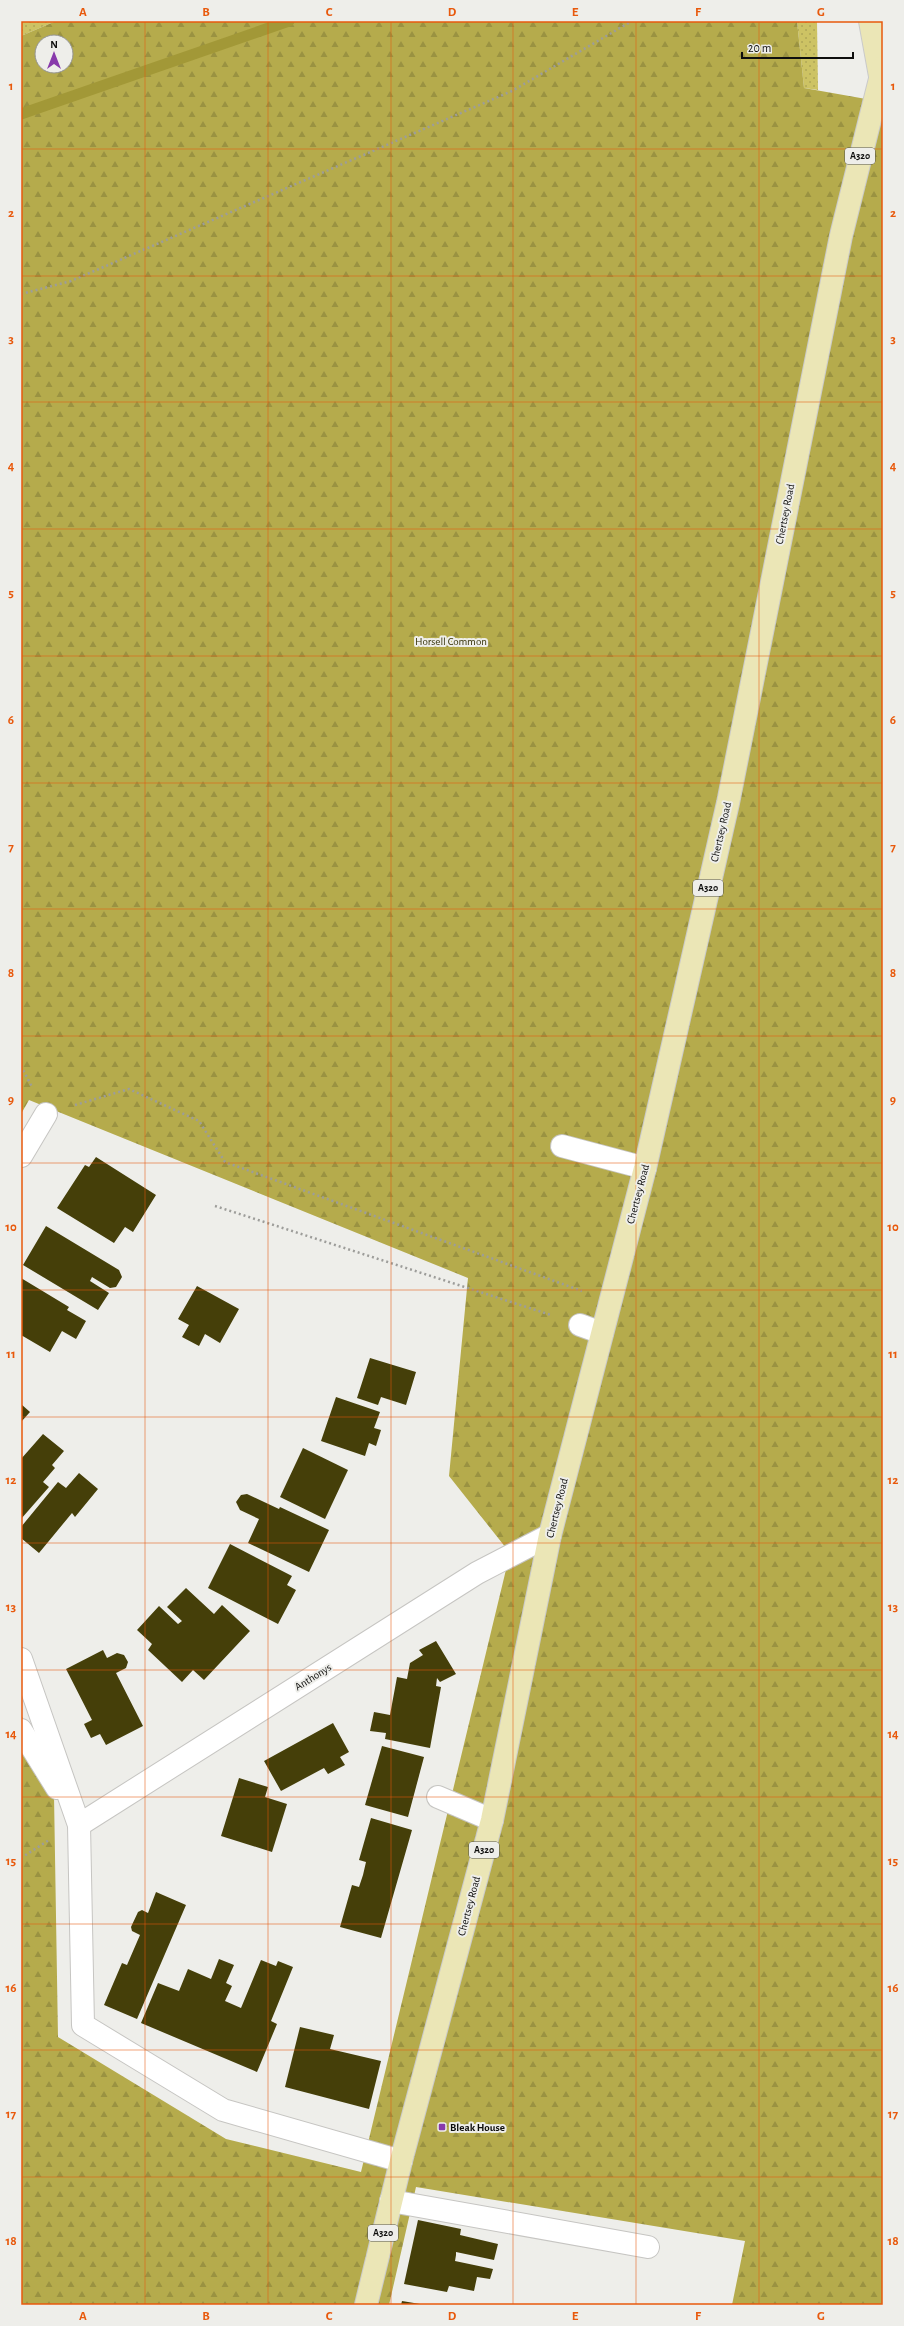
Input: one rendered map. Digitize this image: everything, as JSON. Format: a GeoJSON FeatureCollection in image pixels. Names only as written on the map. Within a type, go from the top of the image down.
{"type":"FeatureCollection","features":[{"type":"Feature","properties":{"kind":"main road","name":"Chertsey Road"},"geometry":{"type":"LineString","coordinates":[[366,2305],[401,2161],[492,1820],[550,1535],[645,1168],[728,802],[841,236],[881,72],[870,21]]}},
{"type":"Feature","properties":{"kind":"street"},"geometry":{"type":"LineString","coordinates":[[21,1156],[46,1114]]}},
{"type":"Feature","properties":{"kind":"street"},"geometry":{"type":"LineString","coordinates":[[562,1146],[645,1168]]}},
{"type":"Feature","properties":{"kind":"street"},"geometry":{"type":"LineString","coordinates":[[580,1324],[602,1333]]}},
{"type":"Feature","properties":{"kind":"street","name":"Anthonys"},"geometry":{"type":"LineString","coordinates":[[79,1825],[477,1574],[550,1535]]}},
{"type":"Feature","properties":{"kind":"street"},"geometry":{"type":"LineString","coordinates":[[21,1659],[79,1825],[83,2025],[223,2110],[401,2161]]}},
{"type":"Feature","properties":{"kind":"street"},"geometry":{"type":"LineString","coordinates":[[21,1730],[79,1825]]}},
{"type":"Feature","properties":{"kind":"street"},"geometry":{"type":"LineString","coordinates":[[438,1797],[492,1820]]}},
{"type":"Feature","properties":{"kind":"street"},"geometry":{"type":"LineString","coordinates":[[391,2201],[648,2247]]}},
{"type":"Feature","properties":{"kind":"path"},"geometry":{"type":"LineString","coordinates":[[21,294],[70,281],[512,91],[632,21]]}},
{"type":"Feature","properties":{"kind":"path"},"geometry":{"type":"LineString","coordinates":[[46,1114],[129,1089],[199,1121],[225,1162],[589,1294]]}},
{"type":"Feature","properties":{"kind":"path"},"geometry":{"type":"LineString","coordinates":[[215,1206],[580,1324]]}},
{"type":"Feature","properties":{"kind":"shaded area"},"geometry":{"type":"Polygon","coordinates":[[[21,21],[56,21],[21,36],[21,21]]]}},
{"type":"Feature","properties":{"kind":"shaded area"},"geometry":{"type":"Polygon","coordinates":[[[797,21],[817,21],[818,90],[804,88],[797,21]]]}},
{"type":"Feature","properties":{"kind":"green space","name":"Horsell Common"},"geometry":{"type":"Polygon","coordinates":[[[56,21],[797,21],[804,88],[883,102],[883,2305],[732,2305],[745,2241],[416,2187],[389,2305],[21,2305],[21,1714],[54,1795],[58,2037],[226,2139],[361,2172],[510,1553],[449,1476],[468,1278],[29,1100],[21,1114],[21,36],[56,21]]]}},
{"type":"Feature","properties":{"kind":"building"},"geometry":{"type":"Polygon","coordinates":[[[96,1157],[156,1195],[133,1232],[125,1227],[114,1243],[57,1208],[85,1165],[89,1167],[96,1157]]]}},
{"type":"Feature","properties":{"kind":"building"},"geometry":{"type":"Polygon","coordinates":[[[46,1226],[119,1270],[122,1277],[116,1287],[110,1288],[92,1277],[90,1281],[109,1293],[98,1310],[23,1265],[46,1226]]]}},
{"type":"Feature","properties":{"kind":"building"},"geometry":{"type":"Polygon","coordinates":[[[21,1278],[69,1307],[67,1310],[86,1321],[76,1339],[62,1331],[50,1352],[21,1335],[21,1278]]]}},
{"type":"Feature","properties":{"kind":"building"},"geometry":{"type":"Polygon","coordinates":[[[197,1286],[239,1309],[220,1343],[205,1334],[199,1346],[182,1337],[189,1325],[178,1319],[197,1286]]]}},
{"type":"Feature","properties":{"kind":"building"},"geometry":{"type":"Polygon","coordinates":[[[370,1358],[416,1372],[406,1405],[381,1397],[378,1405],[357,1398],[370,1358]]]}},
{"type":"Feature","properties":{"kind":"building"},"geometry":{"type":"Polygon","coordinates":[[[336,1397],[380,1412],[374,1428],[381,1430],[376,1446],[369,1443],[365,1456],[321,1441],[336,1397]]]}},
{"type":"Feature","properties":{"kind":"building"},"geometry":{"type":"Polygon","coordinates":[[[21,1404],[30,1412],[21,1422],[21,1404]]]}},
{"type":"Feature","properties":{"kind":"building"},"geometry":{"type":"Polygon","coordinates":[[[43,1434],[64,1451],[52,1465],[55,1468],[43,1482],[49,1487],[21,1519],[21,1459],[43,1434]]]}},
{"type":"Feature","properties":{"kind":"building"},"geometry":{"type":"Polygon","coordinates":[[[303,1448],[348,1470],[325,1519],[280,1497],[303,1448]]]}},
{"type":"Feature","properties":{"kind":"building"},"geometry":{"type":"Polygon","coordinates":[[[79,1473],[98,1489],[75,1517],[72,1513],[39,1553],[21,1538],[21,1527],[58,1482],[66,1488],[79,1473]]]}},
{"type":"Feature","properties":{"kind":"building"},"geometry":{"type":"Polygon","coordinates":[[[247,1494],[279,1509],[280,1507],[329,1530],[309,1572],[248,1543],[259,1519],[240,1510],[236,1502],[241,1495],[247,1494]]]}},
{"type":"Feature","properties":{"kind":"building"},"geometry":{"type":"Polygon","coordinates":[[[230,1544],[292,1576],[287,1585],[296,1590],[278,1624],[208,1588],[230,1544]]]}},
{"type":"Feature","properties":{"kind":"building"},"geometry":{"type":"Polygon","coordinates":[[[186,1588],[214,1614],[222,1605],[250,1631],[204,1680],[193,1670],[182,1682],[148,1650],[152,1644],[137,1630],[159,1606],[178,1624],[182,1621],[167,1607],[186,1588]]]}},
{"type":"Feature","properties":{"kind":"building"},"geometry":{"type":"Polygon","coordinates":[[[436,1641],[456,1674],[440,1682],[437,1678],[436,1686],[441,1687],[430,1748],[385,1739],[386,1733],[370,1731],[374,1712],[390,1715],[397,1677],[407,1679],[410,1663],[423,1655],[419,1650],[436,1641]]]}},
{"type":"Feature","properties":{"kind":"building"},"geometry":{"type":"Polygon","coordinates":[[[103,1650],[107,1658],[117,1653],[124,1655],[128,1662],[126,1668],[116,1673],[143,1726],[106,1745],[100,1734],[91,1738],[84,1724],[92,1720],[66,1669],[103,1650]]]}},
{"type":"Feature","properties":{"kind":"building"},"geometry":{"type":"Polygon","coordinates":[[[333,1723],[349,1752],[340,1757],[345,1765],[328,1774],[324,1768],[281,1791],[264,1761],[333,1723]]]}},
{"type":"Feature","properties":{"kind":"building"},"geometry":{"type":"Polygon","coordinates":[[[382,1746],[424,1757],[408,1817],[365,1805],[382,1746]]]}},
{"type":"Feature","properties":{"kind":"building"},"geometry":{"type":"Polygon","coordinates":[[[239,1778],[268,1787],[265,1797],[287,1804],[272,1852],[221,1836],[239,1778]]]}},
{"type":"Feature","properties":{"kind":"building"},"geometry":{"type":"Polygon","coordinates":[[[371,1818],[412,1830],[381,1938],[340,1927],[352,1885],[359,1887],[363,1875],[366,1862],[359,1860],[371,1818]]]}},
{"type":"Feature","properties":{"kind":"building"},"geometry":{"type":"Polygon","coordinates":[[[156,1892],[186,1905],[137,2019],[104,2005],[122,1963],[127,1965],[140,1935],[132,1931],[131,1927],[138,1912],[142,1910],[148,1913],[156,1892]]]}},
{"type":"Feature","properties":{"kind":"building"},"geometry":{"type":"Polygon","coordinates":[[[219,1959],[234,1965],[226,1983],[232,1986],[225,2001],[241,2008],[261,1960],[276,1966],[278,1961],[293,1967],[271,2021],[277,2024],[257,2072],[141,2023],[158,1983],[179,1991],[188,1969],[211,1979],[219,1959]]]}},
{"type":"Feature","properties":{"kind":"building"},"geometry":{"type":"Polygon","coordinates":[[[300,2027],[334,2035],[330,2049],[381,2061],[369,2109],[285,2087],[300,2027]]]}},
{"type":"Feature","properties":{"kind":"building"},"geometry":{"type":"Polygon","coordinates":[[[418,2220],[461,2229],[460,2235],[498,2244],[494,2260],[456,2252],[455,2261],[493,2269],[490,2279],[477,2277],[474,2291],[449,2286],[447,2292],[404,2284],[418,2220]]]}},
{"type":"Feature","properties":{"kind":"building"},"geometry":{"type":"Polygon","coordinates":[[[402,2301],[420,2304],[420,2305],[401,2305],[402,2301]]]}},
{"type":"Feature","properties":{"kind":"waterway"},"geometry":{"type":"LineString","coordinates":[[21,114],[289,21]]}},
{"type":"Feature","properties":{"kind":"place","name":"Bleak House"},"geometry":{"type":"Point","coordinates":[442,2127]}}]}
